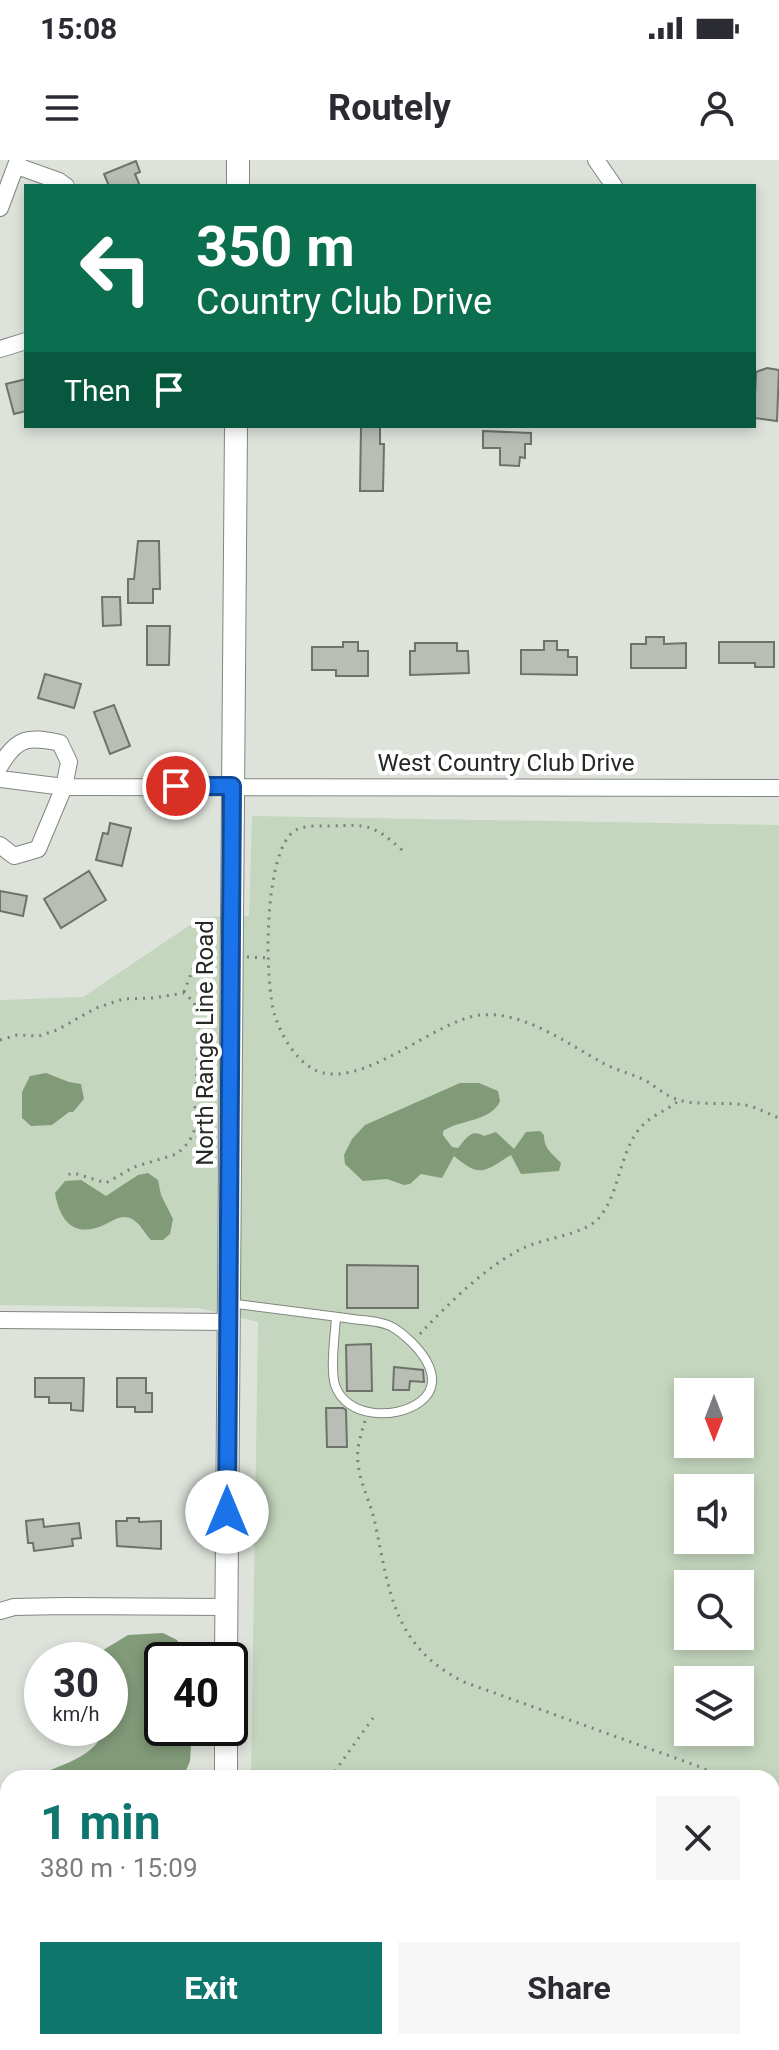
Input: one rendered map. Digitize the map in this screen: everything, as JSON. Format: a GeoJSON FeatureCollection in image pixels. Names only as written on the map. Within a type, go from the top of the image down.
{"type":"FeatureCollection","features":[{"type":"Feature","properties":{"kind":"street"},"geometry":{"type":"LineString","coordinates":[[238,160],[238,184]]}},
{"type":"Feature","properties":{"kind":"street"},"geometry":{"type":"LineString","coordinates":[[596,160],[613,184]]}},
{"type":"Feature","properties":{"kind":"street"},"geometry":{"type":"LineString","coordinates":[[0,208],[17,163],[63,184]]}},
{"type":"Feature","properties":{"kind":"street"},"geometry":{"type":"LineString","coordinates":[[0,349],[24,342]]}},
{"type":"Feature","properties":{"kind":"street","name":"North Range Line Road"},"geometry":{"type":"LineString","coordinates":[[226,1642],[236,428]]}},
{"type":"Feature","properties":{"kind":"street"},"geometry":{"type":"LineString","coordinates":[[0,766],[11,748],[32,737],[60,743],[69,762],[64,787],[38,849],[14,856],[0,845]]}},
{"type":"Feature","properties":{"kind":"street","name":"West Country Club Drive"},"geometry":{"type":"LineString","coordinates":[[0,779],[64,787],[779,788]]}},
{"type":"Feature","properties":{"kind":"street"},"geometry":{"type":"LineString","coordinates":[[0,1320],[229,1312]]}},
{"type":"Feature","properties":{"kind":"street"},"geometry":{"type":"LineString","coordinates":[[0,1611],[14,1607],[53,1606],[226,1607]]}},
{"type":"Feature","properties":{"kind":"street"},"geometry":{"type":"LineString","coordinates":[[226,1746],[226,1770]]}},
{"type":"Feature","properties":{"kind":"lane"},"geometry":{"type":"LineString","coordinates":[[229,1312],[336,1317],[392,1327],[412,1342],[428,1361],[432,1372],[427,1394],[420,1402],[378,1414],[366,1413],[351,1404],[335,1384],[336,1317]]}},
{"type":"Feature","properties":{"kind":"path"},"geometry":{"type":"LineString","coordinates":[[402,850],[367,825],[308,826],[294,831],[277,857],[268,958],[269,986],[275,1018],[292,1050],[313,1068],[336,1074],[373,1065],[449,1025],[485,1014],[513,1018],[543,1031],[578,1047],[604,1064],[644,1080],[673,1098],[748,1105],[779,1118]]}},
{"type":"Feature","properties":{"kind":"path"},"geometry":{"type":"LineString","coordinates":[[184,993],[185,984],[198,963],[207,956],[219,956]]}},
{"type":"Feature","properties":{"kind":"path"},"geometry":{"type":"LineString","coordinates":[[244,957],[268,958]]}},
{"type":"Feature","properties":{"kind":"path"},"geometry":{"type":"LineString","coordinates":[[0,1040],[17,1035],[39,1036],[57,1030],[96,1008],[123,999],[184,993]]}},
{"type":"Feature","properties":{"kind":"path"},"geometry":{"type":"LineString","coordinates":[[66,1175],[74,1173],[106,1183],[134,1167],[177,1154],[189,1142],[194,1131],[199,1019],[194,1002],[184,993]]}},
{"type":"Feature","properties":{"kind":"path"},"geometry":{"type":"LineString","coordinates":[[412,1342],[505,1258],[550,1238],[587,1228],[596,1221],[609,1206],[622,1157],[637,1131],[647,1120],[670,1109],[681,1099]]}},
{"type":"Feature","properties":{"kind":"path"},"geometry":{"type":"LineString","coordinates":[[366,1413],[358,1463],[375,1519],[392,1601],[412,1641],[423,1653],[448,1674],[464,1682],[706,1770]]}},
{"type":"Feature","properties":{"kind":"path"},"geometry":{"type":"LineString","coordinates":[[336,1770],[373,1718]]}},
{"type":"Feature","properties":{"kind":"shaded area"},"geometry":{"type":"Polygon","coordinates":[[[252,816],[779,825],[779,1770],[251,1770],[258,1322],[198,1308],[0,1305],[0,1000],[83,997],[202,917],[249,916],[252,816]]]}},
{"type":"Feature","properties":{"kind":"shaded area"},"geometry":{"type":"Polygon","coordinates":[[[46,1073],[81,1084],[84,1099],[73,1112],[52,1125],[31,1126],[22,1118],[22,1092],[30,1076],[46,1073]]]}},
{"type":"Feature","properties":{"kind":"shaded area"},"geometry":{"type":"Polygon","coordinates":[[[460,1083],[479,1083],[498,1091],[500,1101],[483,1117],[443,1131],[452,1147],[458,1148],[472,1134],[484,1136],[496,1132],[514,1149],[526,1132],[540,1131],[547,1147],[561,1163],[559,1171],[521,1174],[511,1155],[489,1168],[477,1170],[454,1156],[442,1178],[421,1174],[410,1184],[404,1185],[387,1179],[363,1181],[345,1164],[344,1155],[352,1139],[365,1125],[460,1083]]]}},
{"type":"Feature","properties":{"kind":"shaded area"},"geometry":{"type":"Polygon","coordinates":[[[148,1173],[158,1180],[161,1195],[173,1219],[170,1234],[163,1240],[151,1240],[130,1218],[120,1218],[86,1230],[78,1228],[65,1220],[57,1203],[55,1193],[65,1181],[81,1180],[106,1196],[138,1175],[148,1173]]]}},
{"type":"Feature","properties":{"kind":"shaded area"},"geometry":{"type":"Polygon","coordinates":[[[163,1633],[178,1642],[144,1642],[144,1746],[191,1746],[186,1770],[50,1770],[74,1760],[94,1746],[128,1746],[128,1642],[116,1642],[128,1635],[163,1633]]]}},
{"type":"Feature","properties":{"kind":"building"},"geometry":{"type":"Polygon","coordinates":[[[136,161],[140,172],[135,174],[139,184],[108,184],[104,174],[136,161]]]}},
{"type":"Feature","properties":{"kind":"building"},"geometry":{"type":"Polygon","coordinates":[[[767,368],[779,370],[777,421],[756,418],[756,372],[767,368]]]}},
{"type":"Feature","properties":{"kind":"building"},"geometry":{"type":"Polygon","coordinates":[[[24,380],[24,412],[14,414],[6,384],[24,380]]]}},
{"type":"Feature","properties":{"kind":"building"},"geometry":{"type":"Polygon","coordinates":[[[361,428],[380,428],[380,444],[384,444],[383,491],[360,491],[361,428]]]}},
{"type":"Feature","properties":{"kind":"building"},"geometry":{"type":"Polygon","coordinates":[[[483,431],[531,433],[531,444],[525,444],[525,458],[520,457],[519,466],[500,465],[500,448],[483,448],[483,431]]]}},
{"type":"Feature","properties":{"kind":"building"},"geometry":{"type":"Polygon","coordinates":[[[138,541],[159,541],[160,589],[153,589],[153,603],[128,603],[128,579],[134,579],[138,541]]]}},
{"type":"Feature","properties":{"kind":"building"},"geometry":{"type":"Polygon","coordinates":[[[102,597],[120,597],[121,625],[103,626],[102,597]]]}},
{"type":"Feature","properties":{"kind":"building"},"geometry":{"type":"Polygon","coordinates":[[[147,626],[170,626],[169,665],[147,665],[147,626]]]}},
{"type":"Feature","properties":{"kind":"building"},"geometry":{"type":"Polygon","coordinates":[[[646,637],[664,637],[664,644],[686,643],[686,668],[631,668],[631,644],[646,644],[646,637]]]}},
{"type":"Feature","properties":{"kind":"building"},"geometry":{"type":"Polygon","coordinates":[[[544,641],[557,641],[557,650],[568,650],[568,657],[577,657],[577,675],[521,674],[521,650],[544,650],[544,641]]]}},
{"type":"Feature","properties":{"kind":"building"},"geometry":{"type":"Polygon","coordinates":[[[343,642],[358,642],[358,651],[368,651],[368,676],[336,676],[336,670],[312,670],[312,647],[343,647],[343,642]]]}},
{"type":"Feature","properties":{"kind":"building"},"geometry":{"type":"Polygon","coordinates":[[[719,642],[774,642],[774,667],[755,667],[755,663],[719,663],[719,642]]]}},
{"type":"Feature","properties":{"kind":"building"},"geometry":{"type":"Polygon","coordinates":[[[415,643],[457,643],[457,651],[468,651],[469,673],[410,675],[410,651],[415,651],[415,643]]]}},
{"type":"Feature","properties":{"kind":"building"},"geometry":{"type":"Polygon","coordinates":[[[45,674],[81,684],[74,708],[38,698],[45,674]]]}},
{"type":"Feature","properties":{"kind":"building"},"geometry":{"type":"Polygon","coordinates":[[[114,705],[130,746],[110,754],[94,712],[114,705]]]}},
{"type":"Feature","properties":{"kind":"building"},"geometry":{"type":"Polygon","coordinates":[[[110,823],[131,828],[122,866],[96,860],[103,833],[108,834],[110,823]]]}},
{"type":"Feature","properties":{"kind":"building"},"geometry":{"type":"Polygon","coordinates":[[[89,871],[106,900],[61,928],[44,899],[89,871]]]}},
{"type":"Feature","properties":{"kind":"building"},"geometry":{"type":"Polygon","coordinates":[[[0,891],[27,896],[23,916],[0,911],[0,891]]]}},
{"type":"Feature","properties":{"kind":"building"},"geometry":{"type":"Polygon","coordinates":[[[347,1265],[418,1266],[418,1308],[347,1308],[347,1265]]]}},
{"type":"Feature","properties":{"kind":"building"},"geometry":{"type":"Polygon","coordinates":[[[371,1344],[372,1391],[347,1391],[346,1345],[371,1344]]]}},
{"type":"Feature","properties":{"kind":"building"},"geometry":{"type":"Polygon","coordinates":[[[394,1367],[423,1370],[424,1382],[410,1381],[409,1390],[393,1390],[394,1367]]]}},
{"type":"Feature","properties":{"kind":"building"},"geometry":{"type":"Polygon","coordinates":[[[35,1378],[84,1378],[83,1411],[71,1410],[71,1403],[49,1403],[49,1397],[35,1397],[35,1378]]]}},
{"type":"Feature","properties":{"kind":"building"},"geometry":{"type":"Polygon","coordinates":[[[117,1378],[146,1378],[146,1393],[152,1393],[152,1412],[135,1412],[135,1407],[117,1407],[117,1378]]]}},
{"type":"Feature","properties":{"kind":"building"},"geometry":{"type":"Polygon","coordinates":[[[326,1408],[346,1410],[347,1447],[327,1447],[326,1408]]]}},
{"type":"Feature","properties":{"kind":"building"},"geometry":{"type":"Polygon","coordinates":[[[127,1518],[139,1518],[139,1522],[161,1521],[161,1549],[117,1546],[116,1521],[127,1521],[127,1518]]]}},
{"type":"Feature","properties":{"kind":"building"},"geometry":{"type":"Polygon","coordinates":[[[43,1519],[44,1527],[79,1523],[81,1538],[72,1539],[73,1546],[34,1551],[33,1543],[28,1543],[26,1521],[43,1519]]]}},
{"type":"Feature","properties":{"kind":"route"},"geometry":{"type":"LineString","coordinates":[[176,786],[232,786],[227,1512]]}}]}
